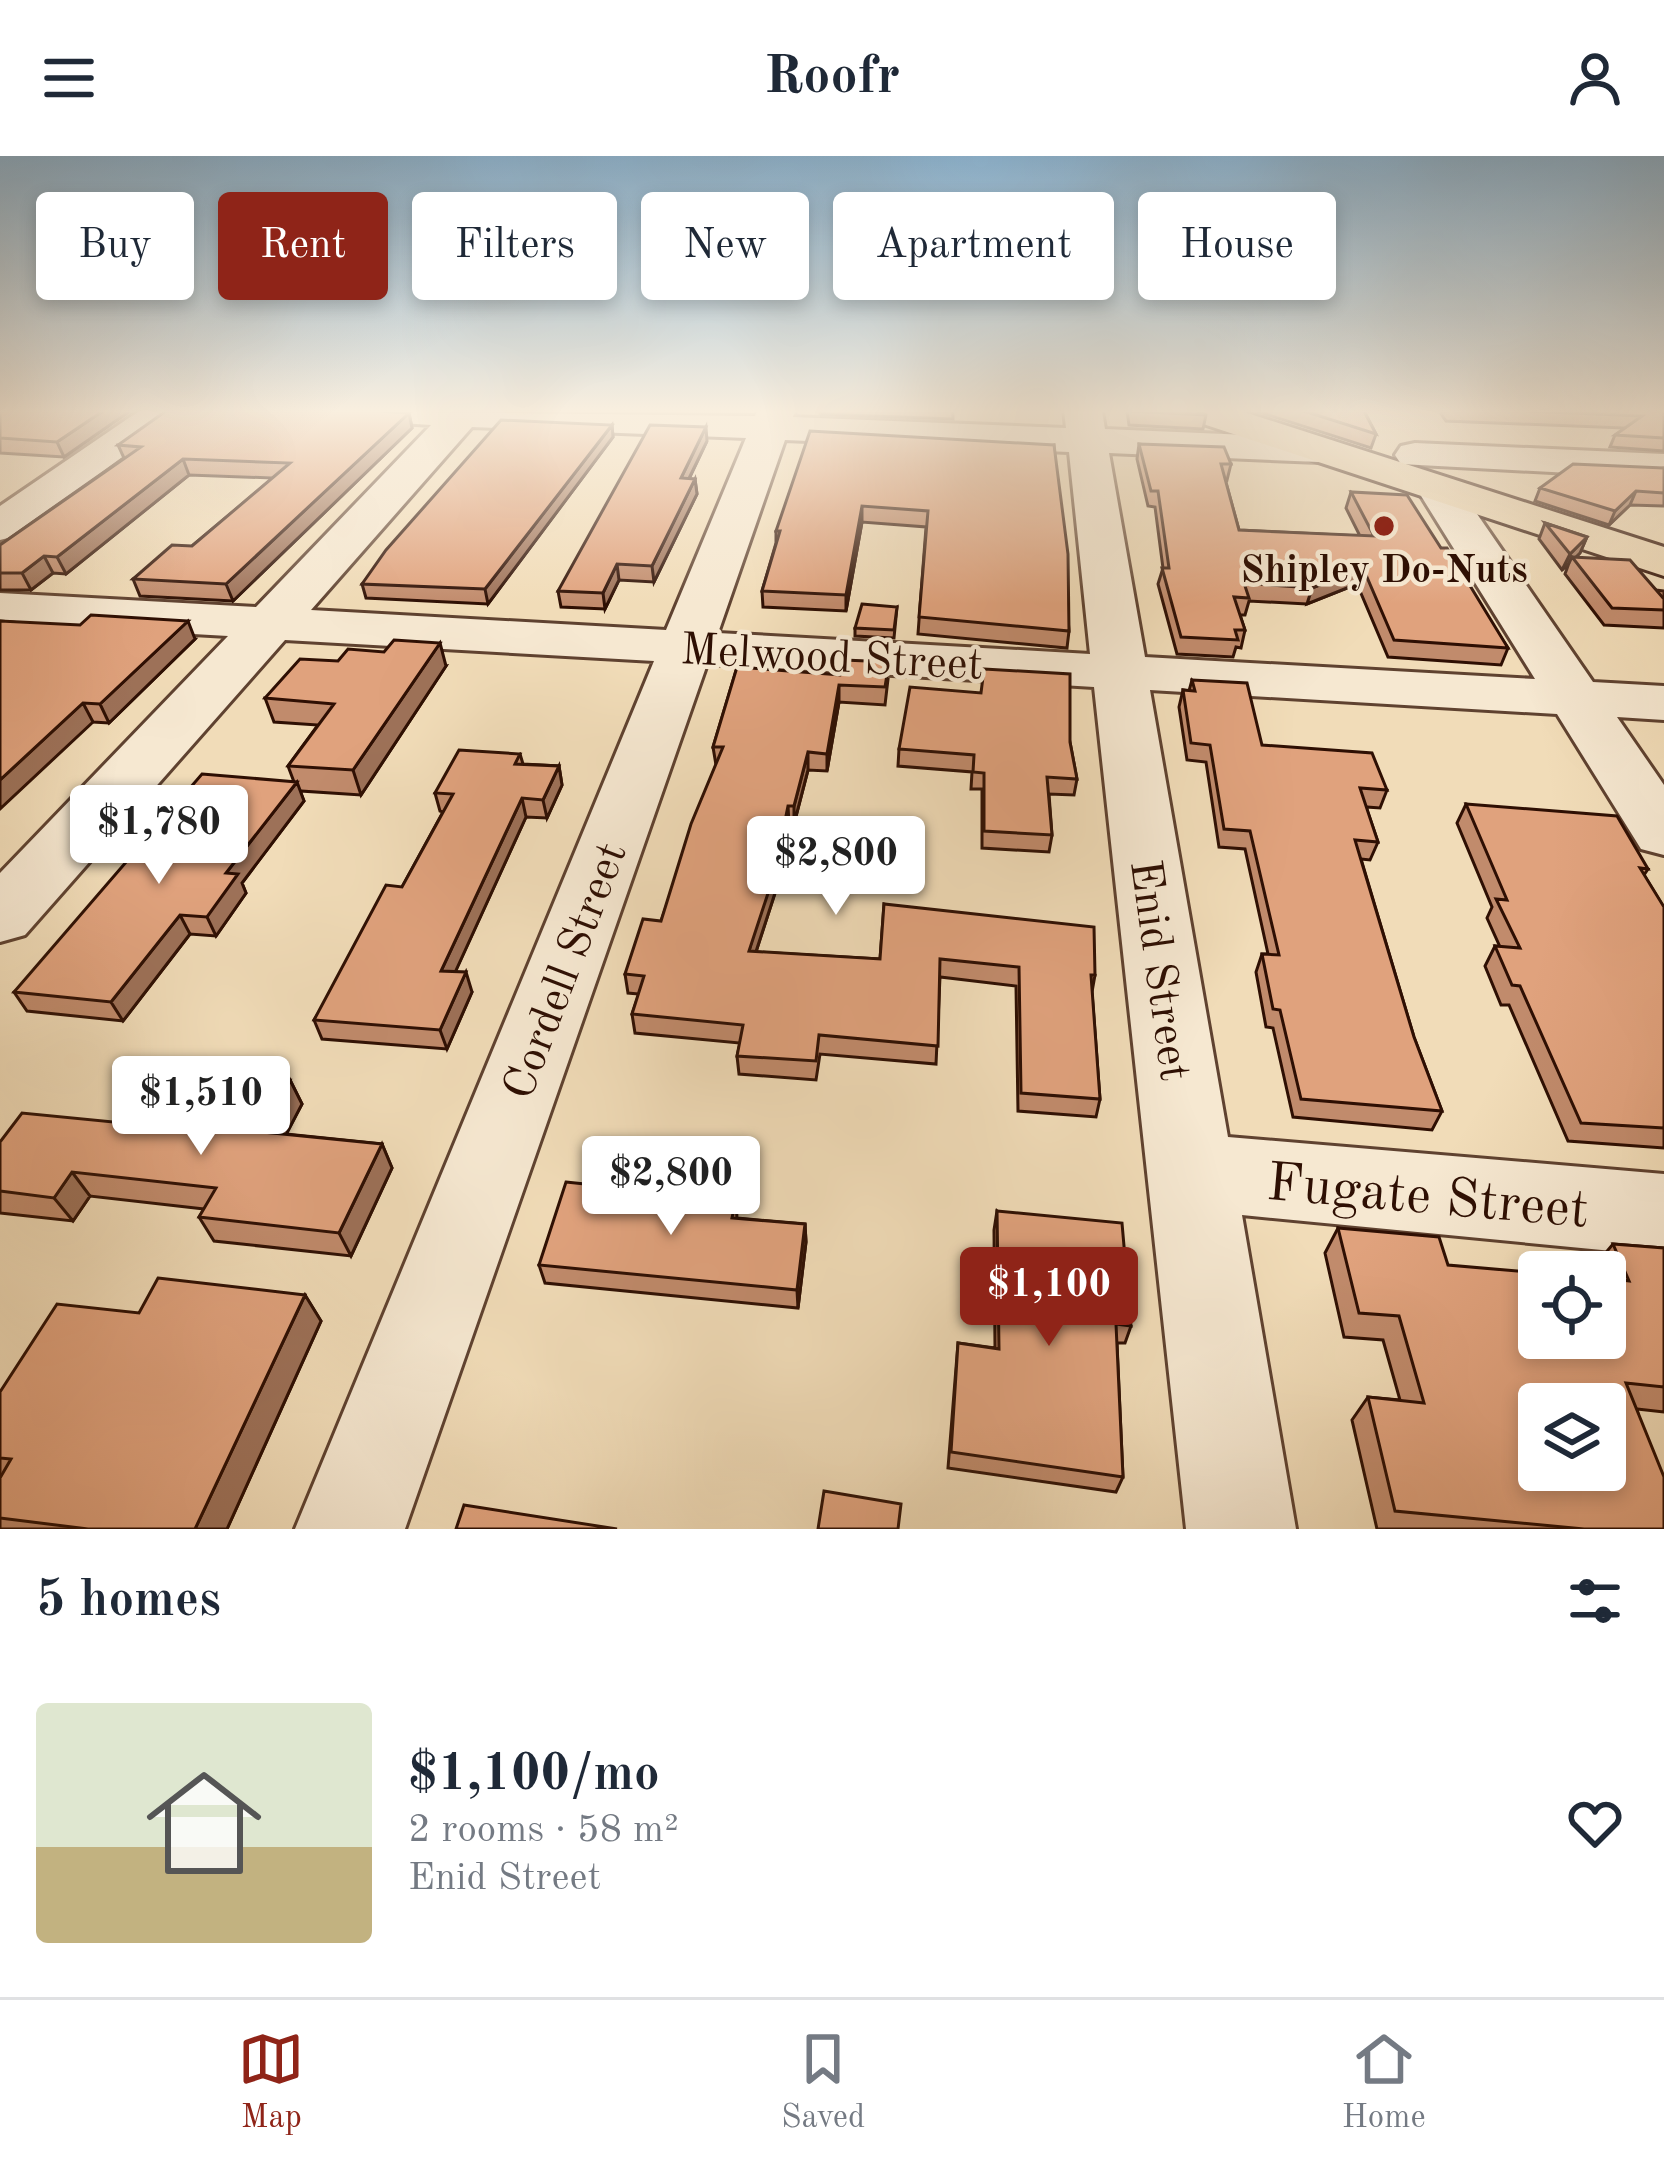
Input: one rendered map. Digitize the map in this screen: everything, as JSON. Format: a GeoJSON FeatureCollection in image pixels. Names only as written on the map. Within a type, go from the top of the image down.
{"type":"FeatureCollection","features":[{"type":"Feature","properties":{"kind":"main road"},"geometry":{"type":"LineString","coordinates":[[1444,475],[1664,562]]}},
{"type":"Feature","properties":{"kind":"street"},"geometry":{"type":"LineString","coordinates":[[0,526],[74,475]]}},
{"type":"Feature","properties":{"kind":"street"},"geometry":{"type":"LineString","coordinates":[[0,917],[408,475]]}},
{"type":"Feature","properties":{"kind":"street","name":"Cordell Street"},"geometry":{"type":"LineString","coordinates":[[350,1529],[751,475]]}},
{"type":"Feature","properties":{"kind":"street","name":"Enid Street"},"geometry":{"type":"LineString","coordinates":[[1092,475],[1241,1529]]}},
{"type":"Feature","properties":{"kind":"street"},"geometry":{"type":"LineString","coordinates":[[1418,475],[1664,834]]}},
{"type":"Feature","properties":{"kind":"street","name":"Melwood Street"},"geometry":{"type":"LineString","coordinates":[[0,608],[1664,703]]}},
{"type":"Feature","properties":{"kind":"street","name":"Fugate Street"},"geometry":{"type":"LineString","coordinates":[[1191,1172],[1664,1215]]}},
{"type":"Feature","properties":{"kind":"building"},"geometry":{"type":"Polygon","coordinates":[[[101,475],[162,475],[57,557],[44,556],[22,573],[0,573],[0,545],[101,475]]]}},
{"type":"Feature","properties":{"kind":"building"},"geometry":{"type":"Polygon","coordinates":[[[276,475],[343,475],[226,584],[133,579],[172,545],[192,546],[276,475]]]}},
{"type":"Feature","properties":{"kind":"building"},"geometry":{"type":"Polygon","coordinates":[[[452,475],[573,475],[485,589],[362,584],[452,475]]]}},
{"type":"Feature","properties":{"kind":"building"},"geometry":{"type":"Polygon","coordinates":[[[622,475],[695,479],[652,566],[617,564],[603,593],[558,591],[622,475]]]}},
{"type":"Feature","properties":{"kind":"building"},"geometry":{"type":"Polygon","coordinates":[[[795,475],[1058,475],[1068,554],[1069,631],[919,617],[928,511],[862,506],[846,595],[762,591],[780,531],[776,531],[795,475]]]}},
{"type":"Feature","properties":{"kind":"building"},"geometry":{"type":"Polygon","coordinates":[[[1147,475],[1224,475],[1239,530],[1374,536],[1351,492],[1407,495],[1441,548],[1447,548],[1508,648],[1394,640],[1363,568],[1312,588],[1244,583],[1249,598],[1234,597],[1245,630],[1235,630],[1238,640],[1181,637],[1162,568],[1169,568],[1158,491],[1151,491],[1147,475]]]}},
{"type":"Feature","properties":{"kind":"building"},"geometry":{"type":"Polygon","coordinates":[[[1558,475],[1664,475],[1664,493],[1636,491],[1615,511],[1540,488],[1558,475]]]}},
{"type":"Feature","properties":{"kind":"building"},"geometry":{"type":"Polygon","coordinates":[[[1545,523],[1587,537],[1570,554],[1545,523]]]}},
{"type":"Feature","properties":{"kind":"building"},"geometry":{"type":"Polygon","coordinates":[[[1572,557],[1630,560],[1664,599],[1664,610],[1612,608],[1572,557]]]}},
{"type":"Feature","properties":{"kind":"building"},"geometry":{"type":"Polygon","coordinates":[[[862,604],[897,607],[894,630],[855,628],[862,604]]]}},
{"type":"Feature","properties":{"kind":"building"},"geometry":{"type":"Polygon","coordinates":[[[91,615],[188,621],[100,704],[83,703],[0,780],[0,621],[80,625],[91,615]]]}},
{"type":"Feature","properties":{"kind":"building"},"geometry":{"type":"Polygon","coordinates":[[[394,640],[440,643],[353,770],[288,766],[334,704],[265,698],[300,659],[338,661],[348,649],[384,652],[394,640]]]}},
{"type":"Feature","properties":{"kind":"building"},"geometry":{"type":"Polygon","coordinates":[[[844,660],[889,662],[885,687],[839,685],[827,754],[808,752],[794,806],[788,806],[774,875],[749,951],[880,959],[884,904],[1094,927],[1095,975],[1091,975],[1100,1099],[1021,1093],[1019,967],[940,959],[938,1046],[819,1035],[816,1061],[737,1056],[743,1025],[632,1014],[644,976],[625,974],[643,919],[661,921],[691,824],[723,747],[713,747],[737,667],[840,675],[844,660]]]}},
{"type":"Feature","properties":{"kind":"building"},"geometry":{"type":"Polygon","coordinates":[[[984,669],[1070,674],[1070,742],[1077,779],[1047,777],[1052,835],[984,831],[984,773],[973,772],[974,755],[899,749],[910,687],[981,693],[984,669]]]}},
{"type":"Feature","properties":{"kind":"building"},"geometry":{"type":"Polygon","coordinates":[[[1192,680],[1247,683],[1262,745],[1372,753],[1387,790],[1360,788],[1378,842],[1355,840],[1414,1037],[1442,1111],[1301,1099],[1280,1010],[1273,1009],[1262,954],[1279,955],[1250,831],[1224,829],[1210,745],[1191,743],[1183,690],[1195,691],[1192,680]]]}},
{"type":"Feature","properties":{"kind":"building"},"geometry":{"type":"Polygon","coordinates":[[[459,750],[520,754],[515,764],[559,766],[543,800],[522,798],[441,971],[466,972],[440,1030],[314,1020],[386,885],[402,887],[453,794],[435,793],[459,750]]]}},
{"type":"Feature","properties":{"kind":"building"},"geometry":{"type":"Polygon","coordinates":[[[202,774],[297,782],[226,873],[238,874],[207,917],[180,915],[111,1002],[14,992],[202,774]]]}},
{"type":"Feature","properties":{"kind":"building"},"geometry":{"type":"Polygon","coordinates":[[[1466,804],[1617,816],[1664,907],[1664,1128],[1581,1123],[1520,986],[1512,985],[1495,946],[1520,948],[1496,899],[1507,900],[1466,804]]]}},
{"type":"Feature","properties":{"kind":"building"},"geometry":{"type":"Polygon","coordinates":[[[210,1075],[290,1080],[262,1132],[382,1144],[339,1233],[199,1217],[216,1188],[72,1172],[54,1198],[0,1191],[0,1142],[22,1113],[174,1128],[210,1075]]]}},
{"type":"Feature","properties":{"kind":"building"},"geometry":{"type":"Polygon","coordinates":[[[566,1182],[736,1200],[732,1218],[805,1224],[797,1290],[539,1265],[566,1182]]]}},
{"type":"Feature","properties":{"kind":"building"},"geometry":{"type":"Polygon","coordinates":[[[997,1211],[1122,1223],[1131,1326],[1116,1324],[1123,1477],[951,1452],[958,1343],[999,1349],[997,1211]]]}},
{"type":"Feature","properties":{"kind":"building"},"geometry":{"type":"Polygon","coordinates":[[[1338,1228],[1439,1237],[1448,1265],[1518,1271],[1518,1359],[1626,1359],[1626,1251],[1616,1251],[1613,1244],[1664,1248],[1664,1387],[1626,1383],[1664,1477],[1664,1529],[1584,1529],[1395,1511],[1368,1397],[1424,1403],[1399,1316],[1359,1313],[1338,1228]]]}},
{"type":"Feature","properties":{"kind":"building"},"geometry":{"type":"Polygon","coordinates":[[[158,1278],[305,1295],[195,1529],[88,1529],[0,1518],[0,1478],[11,1459],[0,1458],[0,1392],[57,1304],[139,1313],[158,1278]]]}},
{"type":"Feature","properties":{"kind":"building"},"geometry":{"type":"Polygon","coordinates":[[[824,1491],[901,1504],[898,1529],[818,1529],[824,1491]]]}},
{"type":"Feature","properties":{"kind":"building"},"geometry":{"type":"Polygon","coordinates":[[[464,1505],[617,1529],[456,1529],[464,1505]]]}},
{"type":"Feature","properties":{"kind":"place","name":"Shipley Do-Nuts"},"geometry":{"type":"Point","coordinates":[1384,526]}}]}
